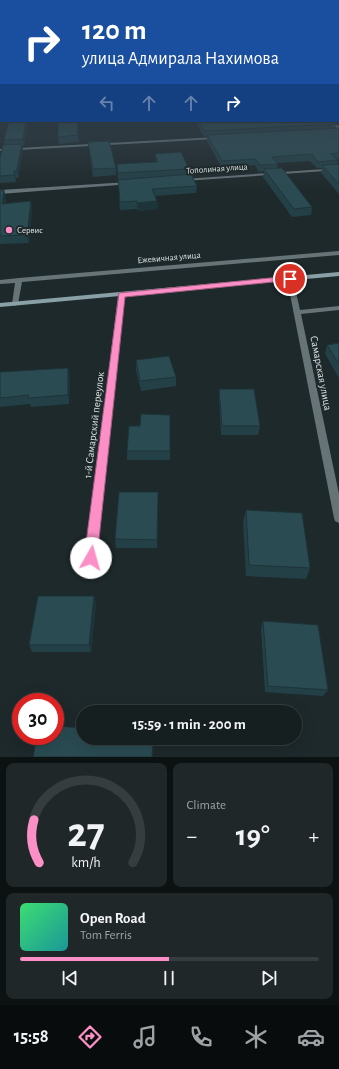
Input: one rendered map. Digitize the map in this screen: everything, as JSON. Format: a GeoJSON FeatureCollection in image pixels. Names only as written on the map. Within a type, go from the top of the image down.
{"type":"FeatureCollection","features":[{"type":"Feature","properties":{"kind":"main road"},"geometry":{"type":"LineString","coordinates":[[0,305],[339,274]]}},
{"type":"Feature","properties":{"kind":"street"},"geometry":{"type":"LineString","coordinates":[[328,122],[339,128]]}},
{"type":"Feature","properties":{"kind":"street"},"geometry":{"type":"LineString","coordinates":[[331,131],[339,131]]}},
{"type":"Feature","properties":{"kind":"street"},"geometry":{"type":"LineString","coordinates":[[0,150],[221,138]]}},
{"type":"Feature","properties":{"kind":"street","name":"Тополиная улица"},"geometry":{"type":"LineString","coordinates":[[181,180],[339,169]]}},
{"type":"Feature","properties":{"kind":"street"},"geometry":{"type":"LineString","coordinates":[[0,192],[134,183]]}},
{"type":"Feature","properties":{"kind":"street","name":"Ежевичная улица"},"geometry":{"type":"LineString","coordinates":[[0,282],[339,253]]}},
{"type":"Feature","properties":{"kind":"street","name":"Самарская улица"},"geometry":{"type":"LineString","coordinates":[[290,279],[339,518]]}},
{"type":"Feature","properties":{"kind":"street"},"geometry":{"type":"LineString","coordinates":[[15,304],[19,280]]}},
{"type":"Feature","properties":{"kind":"street","name":"1-й Самарский переулок"},"geometry":{"type":"LineString","coordinates":[[91,558],[122,295]]}},
{"type":"Feature","properties":{"kind":"street"},"geometry":{"type":"LineString","coordinates":[[297,312],[339,308]]}},
{"type":"Feature","properties":{"kind":"building"},"geometry":{"type":"Polygon","coordinates":[[[9,122],[26,122],[23,139],[4,140],[9,122]]]}},
{"type":"Feature","properties":{"kind":"building"},"geometry":{"type":"Polygon","coordinates":[[[58,122],[77,122],[78,135],[58,137],[58,122]]]}},
{"type":"Feature","properties":{"kind":"building"},"geometry":{"type":"Polygon","coordinates":[[[199,122],[333,122],[336,124],[204,131],[199,122]]]}},
{"type":"Feature","properties":{"kind":"building"},"geometry":{"type":"Polygon","coordinates":[[[339,128],[339,153],[331,154],[338,160],[318,162],[312,154],[272,157],[278,164],[260,165],[255,159],[222,161],[207,135],[339,128]]]}},
{"type":"Feature","properties":{"kind":"building"},"geometry":{"type":"Polygon","coordinates":[[[109,141],[116,168],[93,169],[88,142],[109,141]]]}},
{"type":"Feature","properties":{"kind":"building"},"geometry":{"type":"Polygon","coordinates":[[[22,144],[17,170],[14,171],[14,175],[0,176],[0,158],[3,145],[22,144]]]}},
{"type":"Feature","properties":{"kind":"building"},"geometry":{"type":"Polygon","coordinates":[[[181,152],[189,169],[118,173],[117,164],[158,162],[155,154],[181,152]]]}},
{"type":"Feature","properties":{"kind":"building"},"geometry":{"type":"Polygon","coordinates":[[[339,164],[339,184],[322,165],[339,164]]]}},
{"type":"Feature","properties":{"kind":"building"},"geometry":{"type":"Polygon","coordinates":[[[282,168],[312,207],[294,209],[264,169],[282,168]]]}},
{"type":"Feature","properties":{"kind":"building"},"geometry":{"type":"Polygon","coordinates":[[[191,174],[197,186],[152,189],[157,201],[137,203],[137,201],[120,202],[118,180],[191,174]]]}},
{"type":"Feature","properties":{"kind":"building"},"geometry":{"type":"Polygon","coordinates":[[[4,190],[2,204],[31,201],[27,235],[0,236],[0,191],[4,190]]]}},
{"type":"Feature","properties":{"kind":"building"},"geometry":{"type":"Polygon","coordinates":[[[339,343],[339,364],[327,345],[339,343]]]}},
{"type":"Feature","properties":{"kind":"building"},"geometry":{"type":"Polygon","coordinates":[[[169,356],[176,377],[140,381],[136,360],[169,356]]]}},
{"type":"Feature","properties":{"kind":"building"},"geometry":{"type":"Polygon","coordinates":[[[68,368],[68,395],[28,398],[29,395],[0,398],[0,372],[68,368]]]}},
{"type":"Feature","properties":{"kind":"building"},"geometry":{"type":"Polygon","coordinates":[[[219,389],[254,389],[260,426],[222,426],[219,389]]]}},
{"type":"Feature","properties":{"kind":"building"},"geometry":{"type":"Polygon","coordinates":[[[141,414],[170,415],[170,451],[127,451],[129,426],[140,426],[141,414]]]}},
{"type":"Feature","properties":{"kind":"building"},"geometry":{"type":"Polygon","coordinates":[[[119,492],[158,492],[157,540],[115,539],[119,492]]]}},
{"type":"Feature","properties":{"kind":"building"},"geometry":{"type":"Polygon","coordinates":[[[246,510],[302,513],[310,568],[249,565],[246,510]]]}},
{"type":"Feature","properties":{"kind":"building"},"geometry":{"type":"Polygon","coordinates":[[[38,596],[94,596],[89,645],[29,645],[38,596]]]}},
{"type":"Feature","properties":{"kind":"building"},"geometry":{"type":"Polygon","coordinates":[[[263,621],[318,625],[328,690],[268,686],[263,621]]]}},
{"type":"Feature","properties":{"kind":"building"},"geometry":{"type":"Polygon","coordinates":[[[64,727],[76,728],[76,745],[153,745],[152,757],[33,757],[35,745],[64,745],[64,727]]]}},
{"type":"Feature","properties":{"kind":"place","name":"Сервис"},"geometry":{"type":"Point","coordinates":[9,230]}},
{"type":"Feature","properties":{"kind":"route"},"geometry":{"type":"LineString","coordinates":[[91,558],[122,295],[290,279]]}}]}
